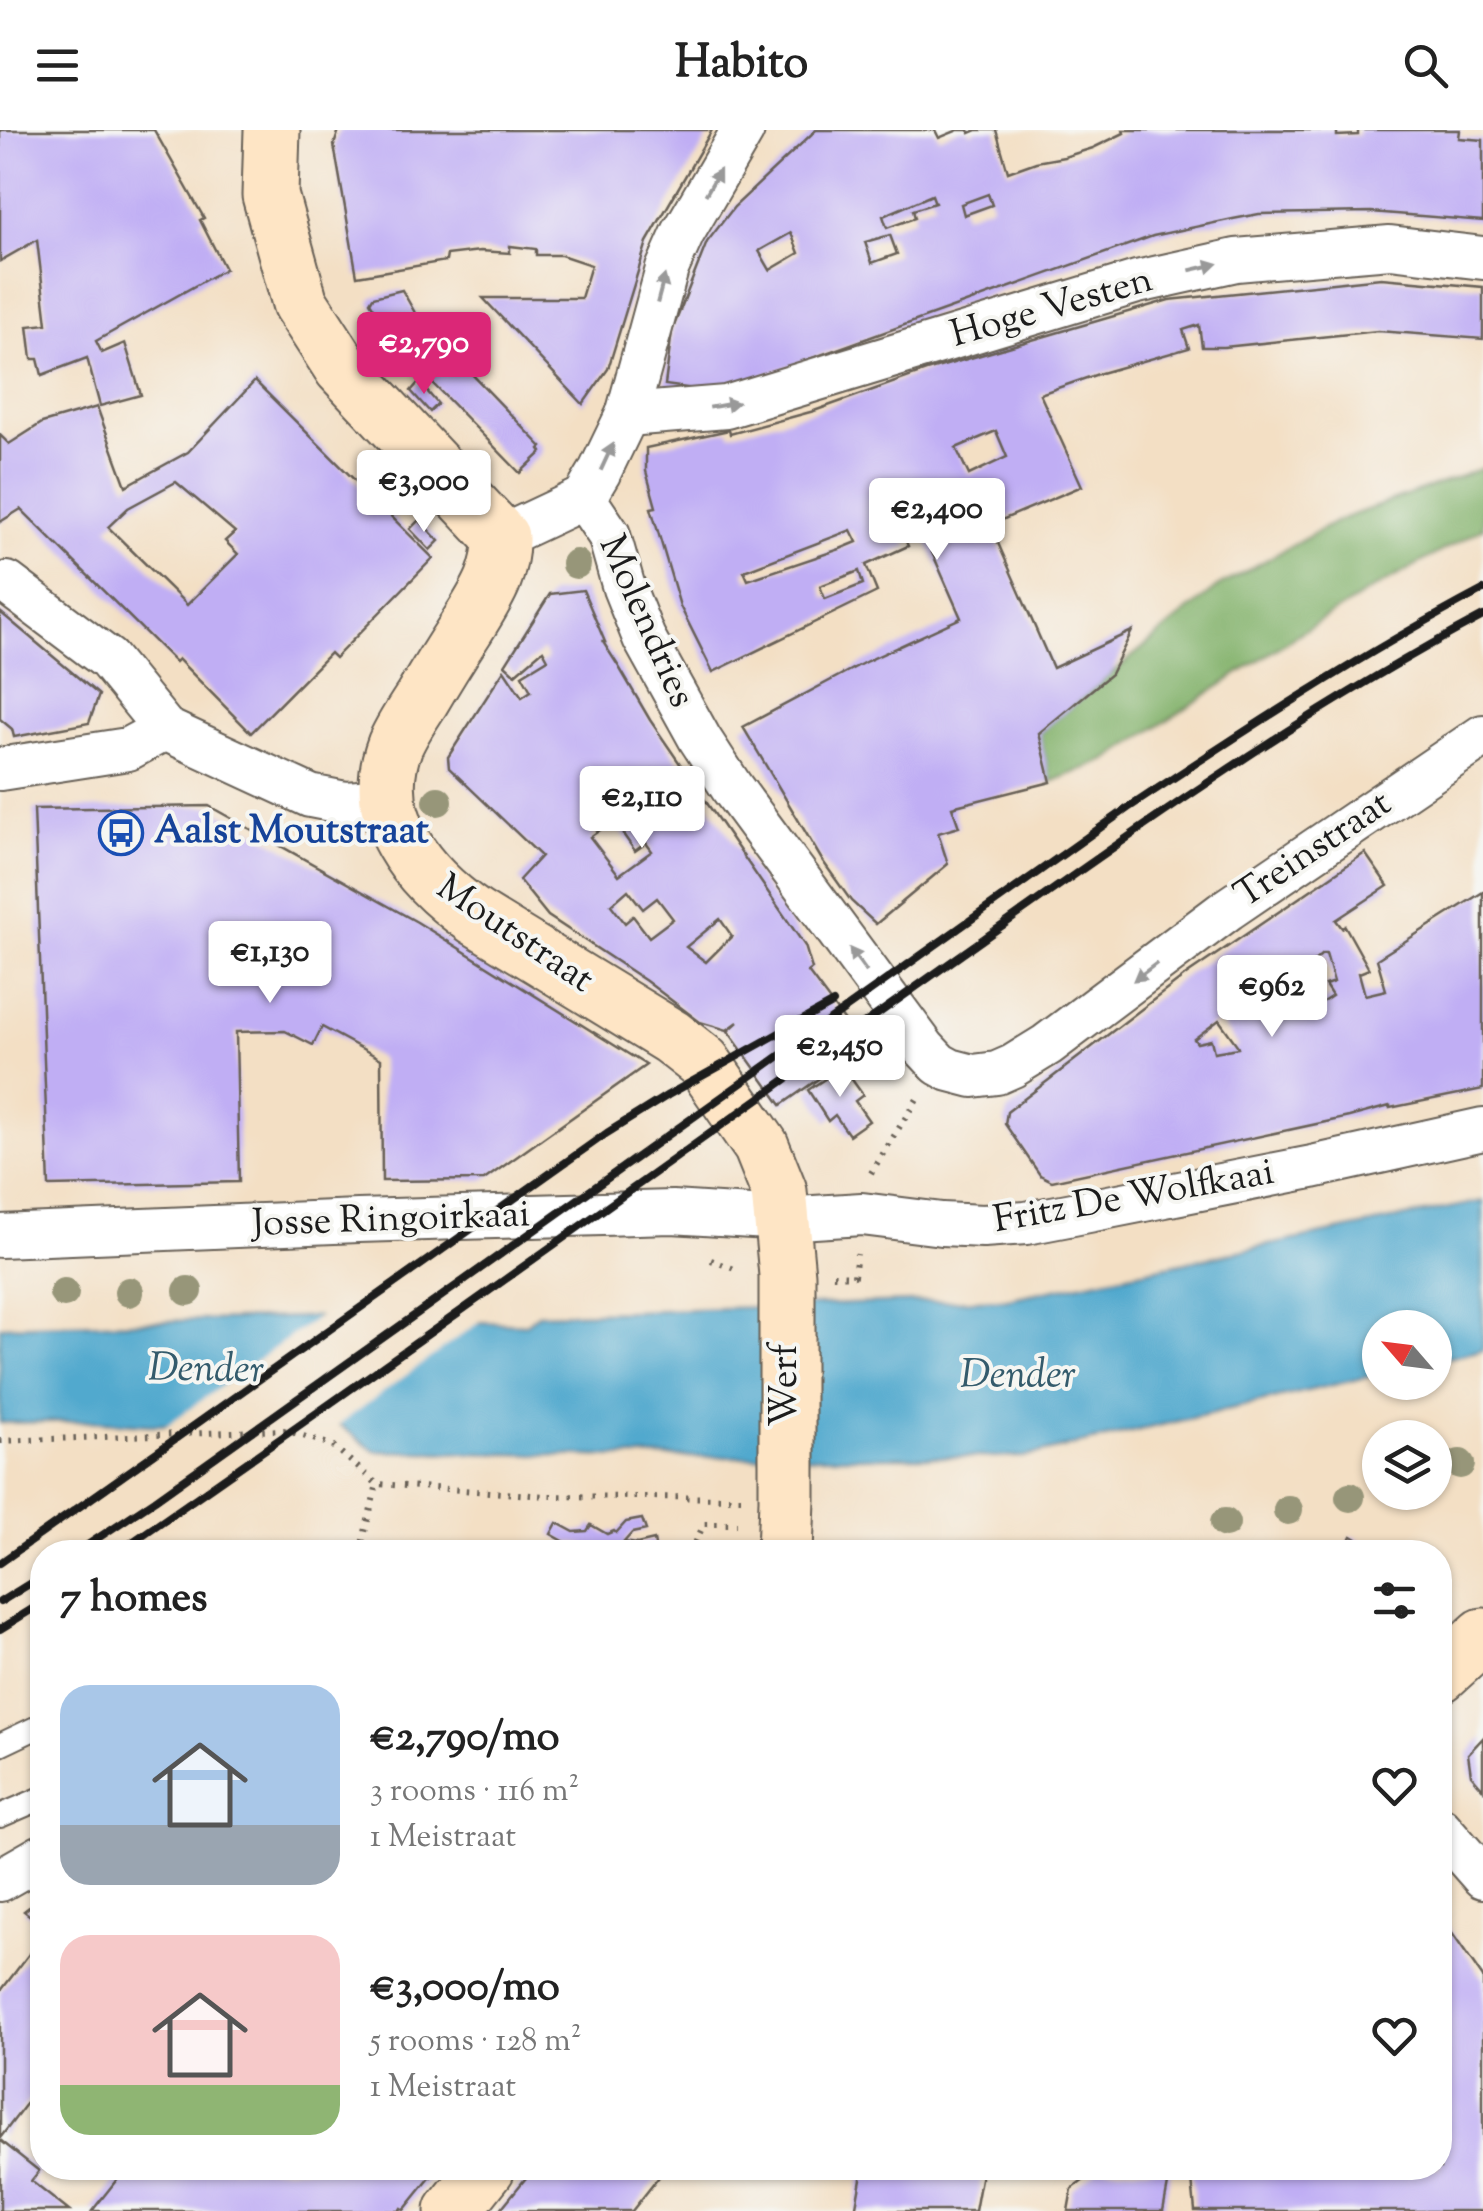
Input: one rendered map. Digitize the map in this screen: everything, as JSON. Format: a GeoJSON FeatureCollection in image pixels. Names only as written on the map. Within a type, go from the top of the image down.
{"type":"FeatureCollection","features":[{"type":"Feature","properties":{"kind":"street"},"geometry":{"type":"LineString","coordinates":[[3,581],[108,659],[166,729],[310,796],[346,802],[387,800],[396,744],[490,589],[501,558],[501,537],[342,368],[300,304],[270,195],[272,130]]}},
{"type":"Feature","properties":{"kind":"street","name":"Molendries"},"geometry":{"type":"LineString","coordinates":[[743,130],[682,233],[667,268],[627,415],[584,498],[609,536],[644,638],[700,738],[732,788],[924,1048],[940,1064]]}},
{"type":"Feature","properties":{"kind":"street","name":"Hoge Vesten"},"geometry":{"type":"LineString","coordinates":[[627,415],[726,406],[1137,282],[1236,260],[1390,247],[1483,258]]}},
{"type":"Feature","properties":{"kind":"street"},"geometry":{"type":"LineString","coordinates":[[501,537],[584,498]]}},
{"type":"Feature","properties":{"kind":"street"},"geometry":{"type":"LineString","coordinates":[[0,769],[128,749],[166,729]]}},
{"type":"Feature","properties":{"kind":"street","name":"Treinstraat"},"geometry":{"type":"LineString","coordinates":[[940,1064],[972,1076],[998,1073],[1013,1066],[1228,909],[1483,736]]}},
{"type":"Feature","properties":{"kind":"street","name":"Moutstraat"},"geometry":{"type":"LineString","coordinates":[[387,800],[405,845],[444,895],[474,918],[671,1037],[703,1062],[761,1146],[779,1191],[782,1218]]}},
{"type":"Feature","properties":{"kind":"street","name":"Fritz De Wolfkaai"},"geometry":{"type":"LineString","coordinates":[[782,1218],[862,1214],[983,1226],[1026,1222],[1483,1130]]}},
{"type":"Feature","properties":{"kind":"street","name":"Josse Ringoirkaai"},"geometry":{"type":"LineString","coordinates":[[0,1236],[672,1212],[782,1218]]}},
{"type":"Feature","properties":{"kind":"street","name":"Werf"},"geometry":{"type":"LineString","coordinates":[[775,1517],[803,1275],[782,1218]]}},
{"type":"Feature","properties":{"kind":"street"},"geometry":{"type":"LineString","coordinates":[[1452,1664],[1483,1636]]}},
{"type":"Feature","properties":{"kind":"street"},"geometry":{"type":"LineString","coordinates":[[1452,1842],[1483,1877]]}},
{"type":"Feature","properties":{"kind":"street"},"geometry":{"type":"LineString","coordinates":[[0,1880],[30,1863]]}},
{"type":"Feature","properties":{"kind":"street"},"geometry":{"type":"LineString","coordinates":[[452,2211],[477,2180]]}},
{"type":"Feature","properties":{"kind":"lane"},"geometry":{"type":"LineString","coordinates":[[0,1746],[30,1731]]}},
{"type":"Feature","properties":{"kind":"lane"},"geometry":{"type":"LineString","coordinates":[[0,1816],[30,1803]]}},
{"type":"Feature","properties":{"kind":"path"},"geometry":{"type":"LineString","coordinates":[[877,1162],[940,1064]]}},
{"type":"Feature","properties":{"kind":"path"},"geometry":{"type":"LineString","coordinates":[[803,1275],[854,1276],[858,1243]]}},
{"type":"Feature","properties":{"kind":"path"},"geometry":{"type":"LineString","coordinates":[[0,1441],[284,1430],[332,1446],[377,1484],[775,1517]]}},
{"type":"Feature","properties":{"kind":"path"},"geometry":{"type":"LineString","coordinates":[[363,1540],[377,1484]]}},
{"type":"Feature","properties":{"kind":"path"},"geometry":{"type":"LineString","coordinates":[[697,1540],[704,1524],[731,1524]]}},
{"type":"Feature","properties":{"kind":"green space"},"geometry":{"type":"Polygon","coordinates":[[[1483,468],[1483,528],[1300,633],[1107,760],[1051,782],[1039,733],[1217,587],[1339,520],[1483,468]]]}},
{"type":"Feature","properties":{"kind":"water","name":"Dender"},"geometry":{"type":"Polygon","coordinates":[[[1483,1201],[1483,1350],[1452,1357],[1452,1310],[1362,1310],[1362,1378],[1024,1457],[627,1457],[375,1451],[337,1423],[0,1423],[0,1326],[338,1316],[526,1324],[538,1314],[1007,1299],[1483,1201]]]}},
{"type":"Feature","properties":{"kind":"pier"},"geometry":{"type":"Polygon","coordinates":[[[326,1311],[486,1317],[334,1428],[160,1430],[326,1311]]]}},
{"type":"Feature","properties":{"kind":"building"},"geometry":{"type":"Polygon","coordinates":[[[0,130],[154,130],[204,218],[200,220],[225,269],[96,341],[102,353],[125,343],[141,395],[100,406],[87,358],[42,375],[38,359],[32,359],[28,326],[47,324],[37,240],[0,261],[0,130]]]}},
{"type":"Feature","properties":{"kind":"building"},"geometry":{"type":"Polygon","coordinates":[[[339,130],[712,130],[647,242],[608,369],[583,404],[483,298],[581,298],[591,265],[561,255],[536,255],[536,249],[510,246],[510,253],[447,255],[446,261],[357,276],[334,145],[339,130]]]}},
{"type":"Feature","properties":{"kind":"building"},"geometry":{"type":"Polygon","coordinates":[[[816,130],[935,130],[939,138],[958,130],[996,130],[1008,172],[1093,148],[1124,133],[1123,130],[1337,130],[1337,136],[1358,135],[1358,130],[1460,130],[1459,138],[1483,140],[1483,221],[1371,212],[1259,214],[1233,219],[1153,236],[717,392],[665,385],[672,331],[707,242],[734,207],[816,130]],[[988,194],[961,204],[964,215],[992,205],[988,194]],[[932,195],[883,216],[887,228],[915,218],[913,210],[935,203],[932,195]],[[791,233],[759,251],[770,270],[799,253],[791,233]],[[890,235],[865,242],[872,263],[897,254],[890,235]]]}},
{"type":"Feature","properties":{"kind":"building"},"geometry":{"type":"Polygon","coordinates":[[[1381,278],[1483,287],[1483,339],[1378,331],[1202,347],[1199,325],[1183,330],[1189,348],[1040,394],[1082,486],[990,525],[1053,668],[1132,631],[1111,674],[1039,733],[1051,782],[952,807],[959,827],[938,833],[948,864],[876,924],[851,901],[822,860],[743,727],[867,661],[961,618],[901,482],[884,490],[908,546],[866,565],[877,592],[713,672],[680,606],[651,508],[656,507],[646,471],[646,448],[729,430],[730,434],[814,411],[926,371],[1169,300],[1381,278]],[[996,431],[956,448],[969,475],[1007,457],[996,431]],[[851,530],[744,571],[748,580],[857,542],[851,530]],[[859,571],[820,586],[825,599],[863,584],[859,571]]]}},
{"type":"Feature","properties":{"kind":"building"},"geometry":{"type":"Polygon","coordinates":[[[402,290],[418,318],[542,447],[542,452],[520,473],[401,351],[370,302],[373,297],[402,290]]]}},
{"type":"Feature","properties":{"kind":"building"},"geometry":{"type":"Polygon","coordinates":[[[255,381],[433,558],[335,658],[330,653],[251,733],[21,509],[0,522],[0,435],[9,444],[42,423],[97,407],[126,486],[188,452],[255,381]],[[176,482],[128,508],[108,527],[187,605],[238,554],[225,541],[235,532],[176,482]]]}},
{"type":"Feature","properties":{"kind":"building"},"geometry":{"type":"Polygon","coordinates":[[[419,382],[438,404],[430,412],[411,391],[419,382]]]}},
{"type":"Feature","properties":{"kind":"building"},"geometry":{"type":"Polygon","coordinates":[[[419,520],[439,541],[430,550],[410,529],[419,520]]]}},
{"type":"Feature","properties":{"kind":"building"},"geometry":{"type":"Polygon","coordinates":[[[583,590],[603,642],[650,720],[805,946],[812,969],[808,972],[864,1047],[781,1105],[728,1031],[738,1022],[727,1030],[700,1022],[548,916],[519,880],[541,856],[449,768],[448,757],[504,670],[522,697],[531,691],[522,675],[548,659],[543,650],[515,674],[505,665],[550,594],[583,590]],[[633,807],[590,837],[619,875],[652,851],[646,843],[635,851],[618,827],[638,813],[633,807]],[[628,890],[611,905],[625,923],[633,916],[649,937],[673,919],[657,898],[643,909],[628,890]],[[720,919],[686,947],[706,962],[732,936],[720,919]]]}},
{"type":"Feature","properties":{"kind":"building"},"geometry":{"type":"Polygon","coordinates":[[[0,612],[99,695],[89,723],[14,737],[12,729],[0,719],[0,612]]]}},
{"type":"Feature","properties":{"kind":"building"},"geometry":{"type":"Polygon","coordinates":[[[209,806],[417,922],[646,1065],[484,1180],[382,1181],[381,1059],[322,1027],[313,1045],[285,1031],[236,1032],[239,1182],[49,1186],[34,809],[209,806]]]}},
{"type":"Feature","properties":{"kind":"building"},"geometry":{"type":"Polygon","coordinates":[[[1365,853],[1388,886],[1336,920],[1342,928],[1345,926],[1369,969],[1359,973],[1365,995],[1386,990],[1377,959],[1483,892],[1483,1089],[1052,1181],[1040,1175],[1005,1124],[1007,1112],[1186,975],[1365,853]],[[1326,954],[1311,964],[1316,972],[1286,991],[1303,1015],[1332,996],[1325,985],[1334,982],[1326,954]],[[1219,1020],[1194,1039],[1197,1043],[1211,1040],[1214,1052],[1238,1048],[1237,1045],[1219,1020]]]}},
{"type":"Feature","properties":{"kind":"building"},"geometry":{"type":"Polygon","coordinates":[[[843,1067],[863,1095],[855,1101],[869,1121],[849,1135],[835,1115],[828,1121],[808,1090],[843,1067]]]}},
{"type":"Feature","properties":{"kind":"building"},"geometry":{"type":"Polygon","coordinates":[[[642,1519],[646,1530],[632,1533],[626,1540],[562,1540],[551,1534],[557,1523],[574,1532],[587,1531],[591,1525],[607,1534],[616,1533],[626,1522],[642,1519]]]}},
{"type":"Feature","properties":{"kind":"building"},"geometry":{"type":"Polygon","coordinates":[[[1483,1738],[1483,1789],[1471,1775],[1468,1754],[1483,1738]]]}},
{"type":"Feature","properties":{"kind":"building"},"geometry":{"type":"Polygon","coordinates":[[[1452,1933],[1483,1978],[1483,2211],[1195,2211],[1192,2180],[1452,2180],[1452,1933]]]}},
{"type":"Feature","properties":{"kind":"building"},"geometry":{"type":"Polygon","coordinates":[[[30,1953],[30,2099],[0,2138],[0,1992],[30,1953]]]}},
{"type":"Feature","properties":{"kind":"building"},"geometry":{"type":"Polygon","coordinates":[[[0,2140],[30,2164],[30,2180],[69,2211],[0,2211],[0,2140]]]}},
{"type":"Feature","properties":{"kind":"building"},"geometry":{"type":"Polygon","coordinates":[[[117,2180],[428,2180],[399,2211],[92,2211],[117,2180]]]}},
{"type":"Feature","properties":{"kind":"building"},"geometry":{"type":"Polygon","coordinates":[[[524,2180],[657,2180],[632,2211],[499,2211],[524,2180]]]}},
{"type":"Feature","properties":{"kind":"building"},"geometry":{"type":"Polygon","coordinates":[[[861,2180],[981,2180],[975,2211],[855,2211],[861,2180]]]}},
{"type":"Feature","properties":{"kind":"building"},"geometry":{"type":"Polygon","coordinates":[[[1084,2180],[1169,2180],[1163,2211],[1068,2211],[1072,2189],[1084,2180]]]}},
{"type":"Feature","properties":{"kind":"railway"},"geometry":{"type":"LineString","coordinates":[[95,1540],[1128,808],[1347,667],[1483,590]]}},
{"type":"Feature","properties":{"kind":"railway"},"geometry":{"type":"LineString","coordinates":[[135,1540],[1117,844],[1334,702],[1483,616]]}},
{"type":"Feature","properties":{"kind":"railway"},"geometry":{"type":"LineString","coordinates":[[32,1540],[607,1133],[833,1003]]}},
{"type":"Feature","properties":{"kind":"railway"},"geometry":{"type":"LineString","coordinates":[[0,1563],[30,1542]]}},
{"type":"Feature","properties":{"kind":"railway"},"geometry":{"type":"LineString","coordinates":[[0,1602],[30,1583]]}},
{"type":"Feature","properties":{"kind":"railway"},"geometry":{"type":"LineString","coordinates":[[0,1629],[30,1610]]}},
{"type":"Feature","properties":{"kind":"place","name":"Aalst Moutstraat"},"geometry":{"type":"Point","coordinates":[121,833]}}]}
